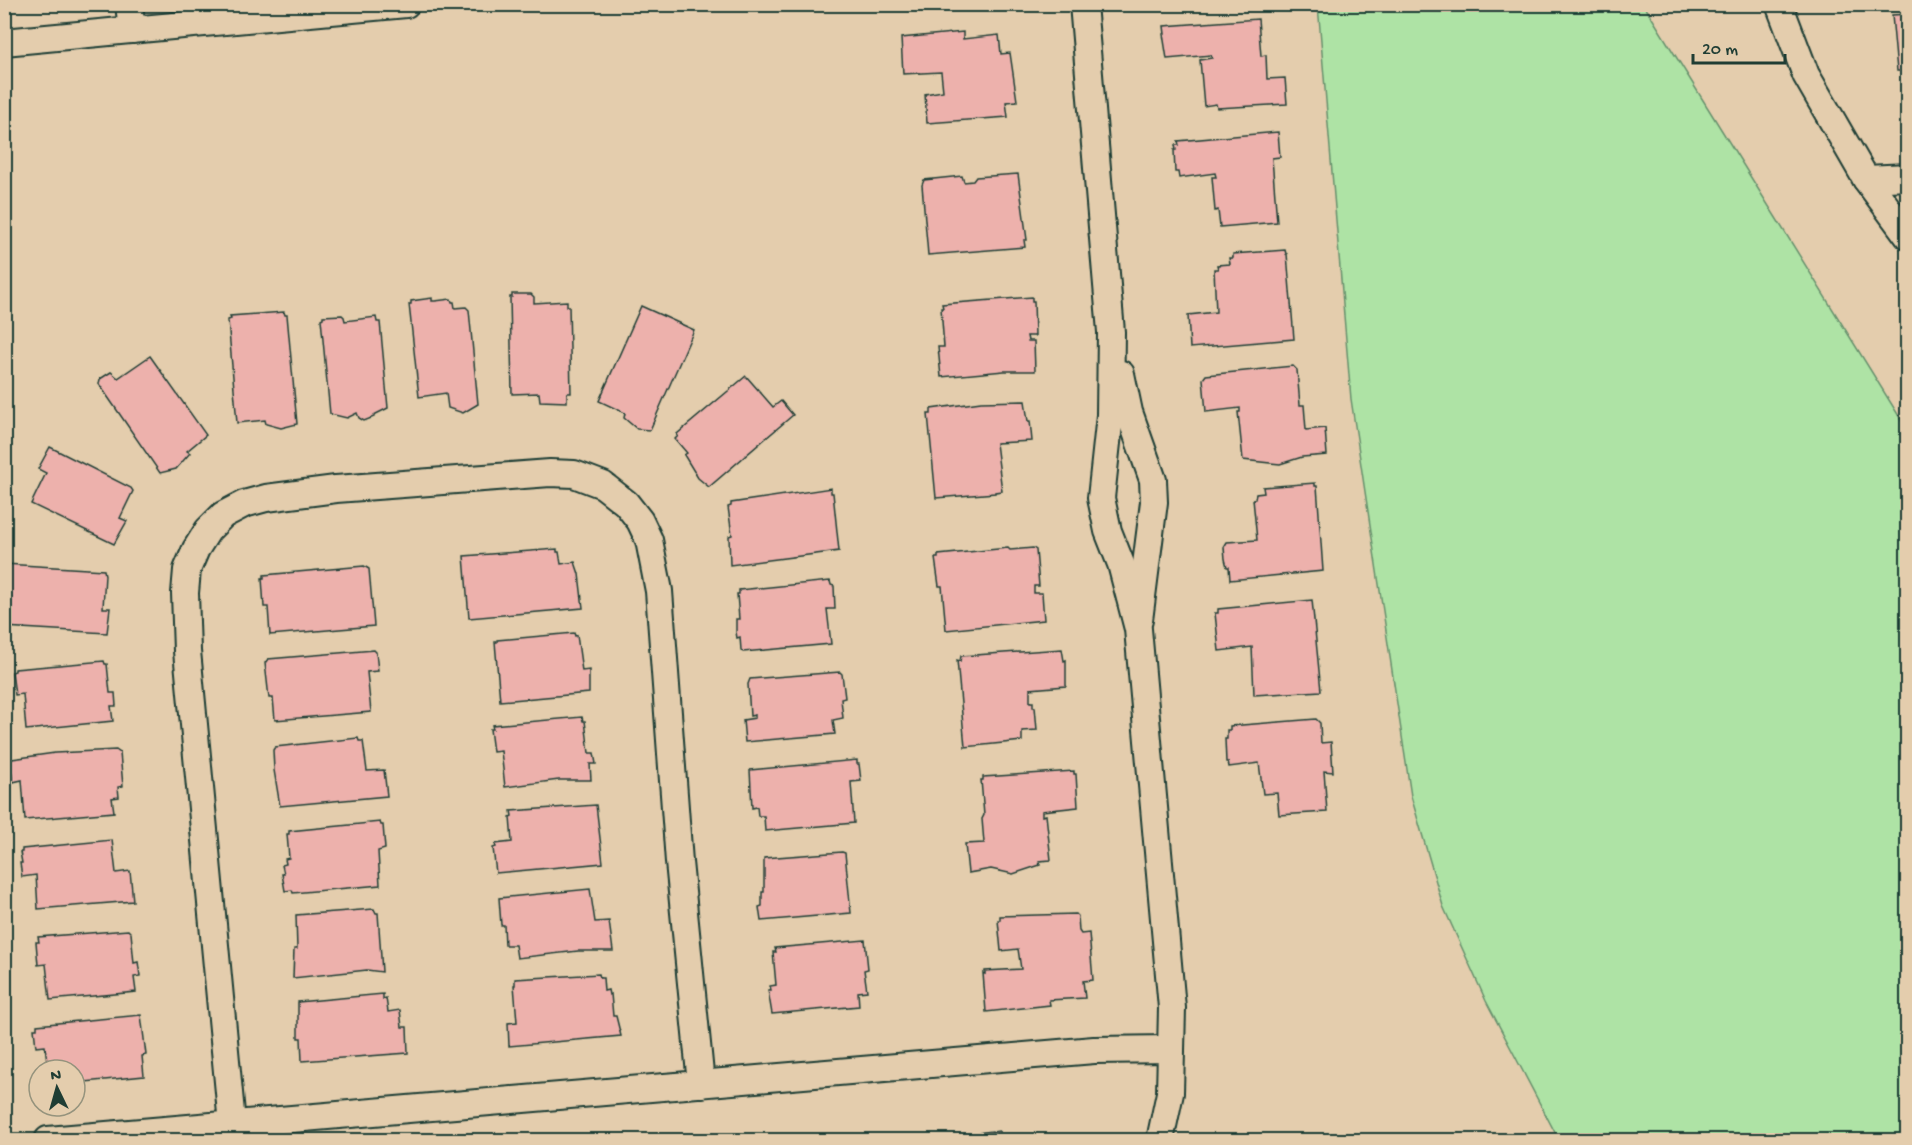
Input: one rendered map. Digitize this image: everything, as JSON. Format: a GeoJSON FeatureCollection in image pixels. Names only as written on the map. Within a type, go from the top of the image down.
{"type":"FeatureCollection","features":[{"type":"Feature","properties":{"kind":"street"},"geometry":{"type":"LineString","coordinates":[[129,4],[132,30]]}},
{"type":"Feature","properties":{"kind":"street"},"geometry":{"type":"LineString","coordinates":[[4,42],[406,4]]}},
{"type":"Feature","properties":{"kind":"street"},"geometry":{"type":"LineString","coordinates":[[1083,4],[1112,332],[1110,415],[1101,498],[1108,531],[1121,564],[1138,629],[1172,1008],[1170,1093],[1160,1140]]}},
{"type":"Feature","properties":{"kind":"street"},"geometry":{"type":"LineString","coordinates":[[1779,4],[1806,75],[1866,179],[1908,236]]}},
{"type":"Feature","properties":{"kind":"street"},"geometry":{"type":"LineString","coordinates":[[1866,179],[1908,177]]}},
{"type":"Feature","properties":{"kind":"street"},"geometry":{"type":"LineString","coordinates":[[1112,332],[1129,412],[1153,480],[1154,502],[1138,629]]}},
{"type":"Feature","properties":{"kind":"street"},"geometry":{"type":"LineString","coordinates":[[232,1124],[188,662],[185,593],[187,570],[208,530],[223,515],[244,504],[266,498],[336,489],[550,473],[574,474],[603,485],[626,503],[640,522],[649,540],[658,591],[679,862],[701,1084]]}},
{"type":"Feature","properties":{"kind":"street"},"geometry":{"type":"LineString","coordinates":[[48,1140],[1094,1050],[1171,1049]]}},
{"type":"Feature","properties":{"kind":"green space"},"geometry":{"type":"Polygon","coordinates":[[[1318,5],[1644,5],[1907,429],[1907,1140],[1559,1140],[1486,1001],[1443,906],[1411,796],[1351,399],[1318,5]]]}},
{"type":"Feature","properties":{"kind":"building"},"geometry":{"type":"Polygon","coordinates":[[[1908,14],[1908,87],[1904,87],[1903,71],[1897,71],[1892,15],[1908,14]]]}},
{"type":"Feature","properties":{"kind":"building"},"geometry":{"type":"Polygon","coordinates":[[[1258,19],[1261,56],[1266,55],[1267,79],[1285,78],[1287,104],[1217,108],[1216,104],[1204,106],[1200,60],[1212,58],[1211,55],[1167,59],[1164,26],[1258,19]]]}},
{"type":"Feature","properties":{"kind":"building"},"geometry":{"type":"Polygon","coordinates":[[[963,32],[963,39],[999,35],[1001,54],[1010,53],[1017,101],[1006,102],[1008,117],[927,123],[925,94],[943,91],[941,72],[903,74],[901,38],[963,32]]]}},
{"type":"Feature","properties":{"kind":"building"},"geometry":{"type":"Polygon","coordinates":[[[1278,132],[1280,157],[1272,158],[1277,222],[1220,227],[1218,210],[1215,211],[1212,177],[1216,177],[1215,173],[1179,178],[1178,172],[1175,172],[1175,145],[1179,145],[1178,141],[1278,132]]]}},
{"type":"Feature","properties":{"kind":"building"},"geometry":{"type":"Polygon","coordinates":[[[1018,174],[1027,240],[1024,240],[1025,247],[928,255],[922,185],[924,180],[962,176],[964,182],[973,181],[976,177],[1018,174]]]}},
{"type":"Feature","properties":{"kind":"building"},"geometry":{"type":"Polygon","coordinates":[[[1285,250],[1294,339],[1190,348],[1188,315],[1216,312],[1214,269],[1218,269],[1217,265],[1230,264],[1229,258],[1233,258],[1233,254],[1285,250]]]}},
{"type":"Feature","properties":{"kind":"building"},"geometry":{"type":"Polygon","coordinates":[[[512,294],[531,294],[534,297],[534,303],[567,301],[571,393],[567,393],[567,402],[540,401],[539,393],[512,394],[510,297],[512,294]]]}},
{"type":"Feature","properties":{"kind":"building"},"geometry":{"type":"Polygon","coordinates":[[[1032,297],[1035,336],[1027,336],[1028,341],[1034,341],[1035,371],[1004,371],[941,377],[938,347],[944,347],[942,304],[1032,297]]]}},
{"type":"Feature","properties":{"kind":"building"},"geometry":{"type":"Polygon","coordinates":[[[432,298],[432,301],[451,299],[455,308],[466,307],[469,310],[478,404],[463,413],[448,408],[446,393],[419,397],[409,304],[411,301],[432,298]]]}},
{"type":"Feature","properties":{"kind":"building"},"geometry":{"type":"Polygon","coordinates":[[[641,306],[694,330],[650,430],[637,429],[624,418],[625,413],[599,401],[641,306]]]}},
{"type":"Feature","properties":{"kind":"building"},"geometry":{"type":"Polygon","coordinates":[[[284,312],[287,315],[297,424],[281,428],[266,424],[265,420],[237,423],[228,320],[231,319],[230,316],[284,312]]]}},
{"type":"Feature","properties":{"kind":"building"},"geometry":{"type":"Polygon","coordinates":[[[342,315],[345,321],[376,317],[377,322],[380,322],[388,408],[364,421],[357,413],[347,418],[330,414],[321,319],[323,316],[342,315]]]}},
{"type":"Feature","properties":{"kind":"building"},"geometry":{"type":"Polygon","coordinates":[[[150,356],[206,435],[187,451],[190,453],[176,469],[160,473],[99,384],[100,379],[111,372],[118,378],[150,356]]]}},
{"type":"Feature","properties":{"kind":"building"},"geometry":{"type":"Polygon","coordinates":[[[1293,366],[1297,370],[1300,405],[1304,405],[1306,430],[1325,428],[1327,455],[1302,457],[1280,464],[1243,460],[1238,412],[1240,408],[1206,412],[1203,379],[1206,375],[1293,366]]]}},
{"type":"Feature","properties":{"kind":"building"},"geometry":{"type":"Polygon","coordinates":[[[746,376],[773,407],[781,401],[793,415],[709,487],[698,478],[684,455],[687,453],[675,439],[677,434],[746,376]]]}},
{"type":"Feature","properties":{"kind":"building"},"geometry":{"type":"Polygon","coordinates":[[[1025,401],[1032,441],[996,443],[1002,491],[936,498],[928,414],[931,414],[931,409],[981,402],[1025,401]]]}},
{"type":"Feature","properties":{"kind":"building"},"geometry":{"type":"Polygon","coordinates":[[[50,447],[133,491],[120,518],[127,521],[114,544],[31,504],[46,473],[38,469],[50,447]]]}},
{"type":"Feature","properties":{"kind":"building"},"geometry":{"type":"Polygon","coordinates":[[[1315,483],[1323,571],[1230,580],[1224,547],[1227,542],[1257,540],[1253,499],[1256,494],[1264,493],[1263,487],[1315,483]]]}},
{"type":"Feature","properties":{"kind":"building"},"geometry":{"type":"Polygon","coordinates":[[[831,488],[839,551],[730,565],[729,536],[732,535],[728,507],[731,503],[831,488]]]}},
{"type":"Feature","properties":{"kind":"building"},"geometry":{"type":"Polygon","coordinates":[[[1008,548],[1010,550],[1033,548],[1036,550],[1039,586],[1034,586],[1034,593],[1042,593],[1044,620],[946,630],[942,586],[939,586],[935,558],[938,558],[938,555],[1008,548]]]}},
{"type":"Feature","properties":{"kind":"building"},"geometry":{"type":"Polygon","coordinates":[[[557,549],[561,564],[575,562],[579,574],[583,608],[469,618],[464,556],[557,549]]]}},
{"type":"Feature","properties":{"kind":"building"},"geometry":{"type":"Polygon","coordinates":[[[4,564],[104,570],[103,608],[110,608],[107,633],[4,627],[4,564]]]}},
{"type":"Feature","properties":{"kind":"building"},"geometry":{"type":"Polygon","coordinates":[[[364,566],[369,569],[374,626],[270,635],[268,607],[264,607],[262,578],[264,575],[364,566]]]}},
{"type":"Feature","properties":{"kind":"building"},"geometry":{"type":"Polygon","coordinates":[[[830,581],[834,586],[835,609],[827,609],[831,644],[743,652],[741,650],[740,637],[737,638],[736,632],[736,619],[739,619],[737,594],[739,590],[830,581]]]}},
{"type":"Feature","properties":{"kind":"building"},"geometry":{"type":"Polygon","coordinates":[[[1312,600],[1321,691],[1254,695],[1252,647],[1219,651],[1215,613],[1218,613],[1218,609],[1312,600]]]}},
{"type":"Feature","properties":{"kind":"building"},"geometry":{"type":"Polygon","coordinates":[[[574,633],[575,636],[577,635],[582,671],[589,670],[589,693],[500,701],[495,642],[497,640],[574,633]]]}},
{"type":"Feature","properties":{"kind":"building"},"geometry":{"type":"Polygon","coordinates":[[[1062,649],[1064,661],[1066,660],[1066,686],[1030,689],[1030,702],[1033,702],[1033,707],[1035,707],[1037,730],[1022,731],[1022,741],[965,747],[957,660],[960,661],[961,656],[1062,649]]]}},
{"type":"Feature","properties":{"kind":"building"},"geometry":{"type":"Polygon","coordinates":[[[374,650],[378,671],[367,672],[371,712],[275,720],[273,698],[269,698],[265,663],[268,659],[374,650]]]}},
{"type":"Feature","properties":{"kind":"building"},"geometry":{"type":"Polygon","coordinates":[[[104,661],[107,664],[110,693],[115,693],[116,706],[111,706],[113,721],[26,730],[23,694],[15,695],[12,672],[15,669],[104,661]]]}},
{"type":"Feature","properties":{"kind":"building"},"geometry":{"type":"Polygon","coordinates":[[[840,672],[845,698],[841,699],[843,718],[833,720],[835,734],[745,742],[743,720],[755,718],[755,715],[750,716],[748,684],[750,679],[840,672]]]}},
{"type":"Feature","properties":{"kind":"building"},"geometry":{"type":"Polygon","coordinates":[[[582,717],[585,721],[589,753],[594,753],[596,764],[590,764],[591,780],[559,780],[505,787],[501,751],[493,752],[490,729],[493,729],[492,725],[582,717]]]}},
{"type":"Feature","properties":{"kind":"building"},"geometry":{"type":"Polygon","coordinates":[[[1316,719],[1320,723],[1321,743],[1331,742],[1333,772],[1324,771],[1327,812],[1279,815],[1277,793],[1263,794],[1259,763],[1229,767],[1226,762],[1227,730],[1230,730],[1230,726],[1316,719]]]}},
{"type":"Feature","properties":{"kind":"building"},"geometry":{"type":"Polygon","coordinates":[[[358,738],[359,741],[363,741],[367,771],[384,770],[387,796],[280,806],[274,770],[273,750],[275,747],[358,738]]]}},
{"type":"Feature","properties":{"kind":"building"},"geometry":{"type":"Polygon","coordinates":[[[116,750],[120,753],[123,786],[118,787],[119,797],[112,798],[114,812],[25,820],[22,780],[13,782],[10,763],[12,759],[55,753],[116,750]]]}},
{"type":"Feature","properties":{"kind":"building"},"geometry":{"type":"Polygon","coordinates":[[[857,760],[861,781],[851,782],[854,823],[765,831],[764,816],[758,816],[757,807],[752,808],[750,770],[857,760]]]}},
{"type":"Feature","properties":{"kind":"building"},"geometry":{"type":"Polygon","coordinates":[[[1074,771],[1078,807],[1042,811],[1042,816],[1046,815],[1051,860],[1039,861],[1040,865],[1013,874],[991,869],[968,873],[965,844],[984,843],[981,780],[983,777],[1074,771]]]}},
{"type":"Feature","properties":{"kind":"building"},"geometry":{"type":"Polygon","coordinates":[[[596,805],[603,863],[496,873],[493,848],[496,847],[495,844],[512,842],[511,811],[596,805]]]}},
{"type":"Feature","properties":{"kind":"building"},"geometry":{"type":"Polygon","coordinates":[[[380,822],[383,825],[385,849],[378,851],[380,885],[293,893],[292,890],[285,891],[282,865],[286,864],[285,859],[289,858],[287,834],[289,831],[380,822]]]}},
{"type":"Feature","properties":{"kind":"building"},"geometry":{"type":"Polygon","coordinates":[[[112,840],[116,873],[130,871],[133,901],[38,909],[36,875],[22,877],[20,852],[22,849],[112,840]]]}},
{"type":"Feature","properties":{"kind":"building"},"geometry":{"type":"Polygon","coordinates":[[[845,853],[851,913],[761,921],[759,907],[762,906],[762,892],[764,892],[764,858],[845,853]]]}},
{"type":"Feature","properties":{"kind":"building"},"geometry":{"type":"Polygon","coordinates":[[[590,889],[595,922],[609,921],[613,951],[578,951],[517,958],[515,945],[505,945],[499,898],[590,889]]]}},
{"type":"Feature","properties":{"kind":"building"},"geometry":{"type":"Polygon","coordinates":[[[374,909],[378,913],[382,972],[367,970],[293,978],[294,949],[297,949],[296,915],[374,909]]]}},
{"type":"Feature","properties":{"kind":"building"},"geometry":{"type":"Polygon","coordinates":[[[1076,914],[1081,934],[1089,933],[1093,980],[1083,981],[1085,998],[1049,1000],[1050,1005],[986,1012],[983,973],[1021,969],[1018,949],[1001,951],[998,920],[1000,916],[1076,914]]]}},
{"type":"Feature","properties":{"kind":"building"},"geometry":{"type":"Polygon","coordinates":[[[128,930],[131,933],[134,963],[138,962],[140,976],[134,977],[136,992],[50,1000],[46,964],[38,965],[36,942],[39,942],[38,937],[128,930]]]}},
{"type":"Feature","properties":{"kind":"building"},"geometry":{"type":"Polygon","coordinates":[[[865,940],[868,969],[864,970],[867,991],[858,992],[859,1006],[772,1014],[768,990],[771,990],[770,986],[776,985],[773,952],[776,952],[775,948],[865,940]]]}},
{"type":"Feature","properties":{"kind":"building"},"geometry":{"type":"Polygon","coordinates":[[[599,974],[600,978],[603,978],[604,991],[608,990],[609,995],[611,994],[613,1016],[616,1016],[621,1036],[509,1046],[508,1023],[517,1022],[515,979],[599,974]]]}},
{"type":"Feature","properties":{"kind":"building"},"geometry":{"type":"Polygon","coordinates":[[[383,994],[383,999],[386,998],[388,1012],[400,1010],[402,1027],[407,1027],[408,1053],[302,1061],[301,1038],[298,1038],[298,1002],[383,994]]]}},
{"type":"Feature","properties":{"kind":"building"},"geometry":{"type":"Polygon","coordinates":[[[141,1015],[146,1055],[142,1056],[144,1076],[87,1082],[87,1058],[46,1058],[45,1046],[36,1047],[34,1029],[37,1029],[37,1025],[141,1015]]]}},
{"type":"Feature","properties":{"kind":"building"},"geometry":{"type":"Polygon","coordinates":[[[999,1131],[1002,1140],[967,1140],[969,1134],[999,1131]]]}}]}
